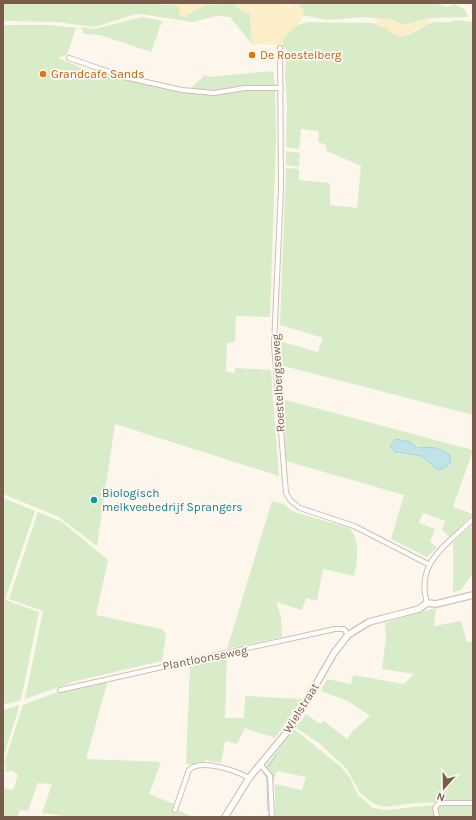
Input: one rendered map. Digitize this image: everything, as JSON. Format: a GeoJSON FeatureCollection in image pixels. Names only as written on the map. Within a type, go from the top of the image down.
{"type":"FeatureCollection","features":[{"type":"Feature","properties":{"kind":"street","name":"Roestelbergseweg"},"geometry":{"type":"LineString","coordinates":[[280,48],[280,232],[274,345],[286,493],[291,501],[300,508],[354,526],[428,564]]}},
{"type":"Feature","properties":{"kind":"street"},"geometry":{"type":"LineString","coordinates":[[69,58],[111,74],[176,89],[214,93],[246,88],[281,88]]}},
{"type":"Feature","properties":{"kind":"street"},"geometry":{"type":"LineString","coordinates":[[427,603],[423,585],[428,564],[473,519]]}},
{"type":"Feature","properties":{"kind":"street"},"geometry":{"type":"LineString","coordinates":[[348,635],[369,622],[419,609],[427,603],[436,604],[473,594]]}},
{"type":"Feature","properties":{"kind":"street","name":"Plantloonseweg"},"geometry":{"type":"LineString","coordinates":[[60,690],[139,671],[250,649],[335,629],[344,629],[348,635]]}},
{"type":"Feature","properties":{"kind":"street","name":"Wielstraat"},"geometry":{"type":"LineString","coordinates":[[225,817],[249,778],[292,726],[334,653],[348,635]]}},
{"type":"Feature","properties":{"kind":"street"},"geometry":{"type":"LineString","coordinates":[[261,765],[270,776],[272,817]]}},
{"type":"Feature","properties":{"kind":"street"},"geometry":{"type":"LineString","coordinates":[[175,810],[189,770],[194,767],[221,767],[249,778]]}},
{"type":"Feature","properties":{"kind":"street"},"geometry":{"type":"LineString","coordinates":[[437,817],[435,808],[436,805],[473,803]]}},
{"type":"Feature","properties":{"kind":"green space"},"geometry":{"type":"Polygon","coordinates":[[[3,3],[172,4],[179,6],[180,13],[184,17],[206,4],[234,4],[241,10],[250,14],[252,44],[230,17],[217,16],[192,22],[141,14],[94,27],[57,22],[3,21],[3,3]]]}},
{"type":"Feature","properties":{"kind":"green space"},"geometry":{"type":"Polygon","coordinates":[[[297,3],[439,3],[446,7],[455,4],[465,9],[468,17],[431,18],[403,25],[393,20],[364,17],[328,20],[302,15],[304,11],[297,3]]]}},
{"type":"Feature","properties":{"kind":"green space"},"geometry":{"type":"Polygon","coordinates":[[[142,17],[162,21],[151,52],[100,35],[84,34],[81,27],[95,29],[142,17]]]}},
{"type":"Feature","properties":{"kind":"green space"},"geometry":{"type":"Polygon","coordinates":[[[457,20],[473,22],[473,415],[280,365],[279,341],[318,352],[323,338],[280,325],[286,168],[299,169],[299,180],[329,183],[330,205],[357,208],[361,166],[327,151],[326,145],[318,142],[318,131],[301,129],[299,149],[286,147],[287,103],[285,74],[287,48],[282,47],[284,37],[295,26],[307,22],[372,23],[386,28],[392,33],[409,35],[424,25],[457,20]]]}},
{"type":"Feature","properties":{"kind":"green space"},"geometry":{"type":"Polygon","coordinates":[[[3,25],[51,25],[76,28],[67,55],[58,58],[89,71],[94,69],[152,86],[184,92],[212,94],[242,90],[275,89],[276,137],[270,317],[236,316],[235,342],[227,343],[226,371],[235,373],[235,368],[271,370],[279,476],[115,424],[97,546],[59,517],[3,494],[3,25]]]}},
{"type":"Feature","properties":{"kind":"green space"},"geometry":{"type":"Polygon","coordinates":[[[273,71],[275,86],[189,90],[205,75],[209,77],[273,71]]]}},
{"type":"Feature","properties":{"kind":"green space"},"geometry":{"type":"Polygon","coordinates":[[[286,151],[300,153],[299,167],[286,165],[286,151]]]}},
{"type":"Feature","properties":{"kind":"green space"},"geometry":{"type":"Polygon","coordinates":[[[282,399],[473,450],[453,507],[473,514],[450,537],[442,530],[445,521],[423,513],[419,523],[435,529],[430,542],[437,547],[427,557],[391,539],[404,495],[286,461],[282,399]],[[400,439],[391,448],[399,454],[422,456],[429,461],[449,465],[452,459],[445,452],[440,450],[416,445],[400,439]]]}},
{"type":"Feature","properties":{"kind":"green space"},"geometry":{"type":"Polygon","coordinates":[[[3,498],[35,511],[5,600],[39,612],[21,700],[3,705],[3,498]]]}},
{"type":"Feature","properties":{"kind":"green space"},"geometry":{"type":"Polygon","coordinates":[[[272,501],[283,504],[294,512],[350,528],[357,545],[354,576],[323,569],[317,601],[306,598],[302,610],[276,602],[281,616],[282,637],[227,649],[272,501]]]}},
{"type":"Feature","properties":{"kind":"green space"},"geometry":{"type":"Polygon","coordinates":[[[38,512],[62,522],[108,560],[96,615],[162,629],[166,634],[162,661],[76,681],[25,699],[43,611],[9,599],[38,512]]]}},
{"type":"Feature","properties":{"kind":"green space"},"geometry":{"type":"Polygon","coordinates":[[[473,524],[473,573],[461,590],[453,592],[453,542],[473,524]]]}},
{"type":"Feature","properties":{"kind":"green space"},"geometry":{"type":"Polygon","coordinates":[[[436,608],[434,626],[461,621],[467,642],[473,641],[473,802],[415,803],[384,807],[374,804],[360,793],[347,769],[319,743],[296,728],[306,714],[320,724],[324,721],[347,739],[352,732],[370,716],[348,701],[321,691],[327,679],[351,684],[353,675],[404,684],[414,674],[382,669],[386,638],[385,623],[436,608]]]}},
{"type":"Feature","properties":{"kind":"green space"},"geometry":{"type":"Polygon","coordinates":[[[227,655],[225,718],[244,718],[245,696],[302,699],[275,738],[245,728],[237,744],[225,741],[221,763],[205,760],[204,765],[186,764],[190,663],[227,655]]]}},
{"type":"Feature","properties":{"kind":"green space"},"geometry":{"type":"Polygon","coordinates":[[[108,680],[86,759],[161,762],[149,794],[174,804],[172,808],[194,817],[71,817],[42,813],[52,784],[38,783],[28,811],[20,810],[18,817],[3,817],[3,788],[13,790],[18,775],[13,771],[5,772],[6,766],[4,764],[23,705],[52,694],[108,680]]]}},
{"type":"Feature","properties":{"kind":"green space"},"geometry":{"type":"Polygon","coordinates":[[[19,705],[19,707],[3,759],[3,710],[19,705]]]}},
{"type":"Feature","properties":{"kind":"green space"},"geometry":{"type":"Polygon","coordinates":[[[294,729],[341,767],[350,778],[358,795],[373,808],[386,810],[434,805],[437,817],[275,817],[275,784],[302,790],[306,777],[277,771],[273,783],[272,774],[265,767],[294,729]]]}},
{"type":"Feature","properties":{"kind":"green space"},"geometry":{"type":"Polygon","coordinates":[[[437,805],[473,805],[473,817],[439,817],[437,805]]]}},
{"type":"Feature","properties":{"kind":"sand"},"geometry":{"type":"Polygon","coordinates":[[[170,3],[224,3],[216,5],[206,4],[184,17],[180,16],[179,6],[170,3]]]}},
{"type":"Feature","properties":{"kind":"sand"},"geometry":{"type":"Polygon","coordinates":[[[227,3],[287,3],[288,9],[293,3],[297,3],[304,11],[299,24],[284,37],[282,47],[278,47],[277,45],[252,44],[250,14],[241,10],[234,4],[227,3]]]}},
{"type":"Feature","properties":{"kind":"sand"},"geometry":{"type":"Polygon","coordinates":[[[385,18],[403,25],[430,19],[430,23],[409,34],[400,36],[376,24],[377,19],[385,18]]]}},
{"type":"Feature","properties":{"kind":"water"},"geometry":{"type":"Polygon","coordinates":[[[396,439],[410,442],[416,447],[437,448],[450,455],[451,462],[446,467],[438,470],[422,456],[395,452],[390,446],[396,439]]]}},
{"type":"Feature","properties":{"kind":"waterway"},"geometry":{"type":"LineString","coordinates":[[269,766],[277,754]]}},
{"type":"Feature","properties":{"kind":"waterway"},"geometry":{"type":"LineString","coordinates":[[263,772],[267,778],[268,811]]}},
{"type":"Feature","properties":{"kind":"place","name":"De Roestelberg"},"geometry":{"type":"Point","coordinates":[252,55]}},
{"type":"Feature","properties":{"kind":"place","name":"Grandcafe Sands"},"geometry":{"type":"Point","coordinates":[43,74]}},
{"type":"Feature","properties":{"kind":"place","name":"Biologisch melkveebedrijf Sprangers"},"geometry":{"type":"Point","coordinates":[94,500]}}]}
